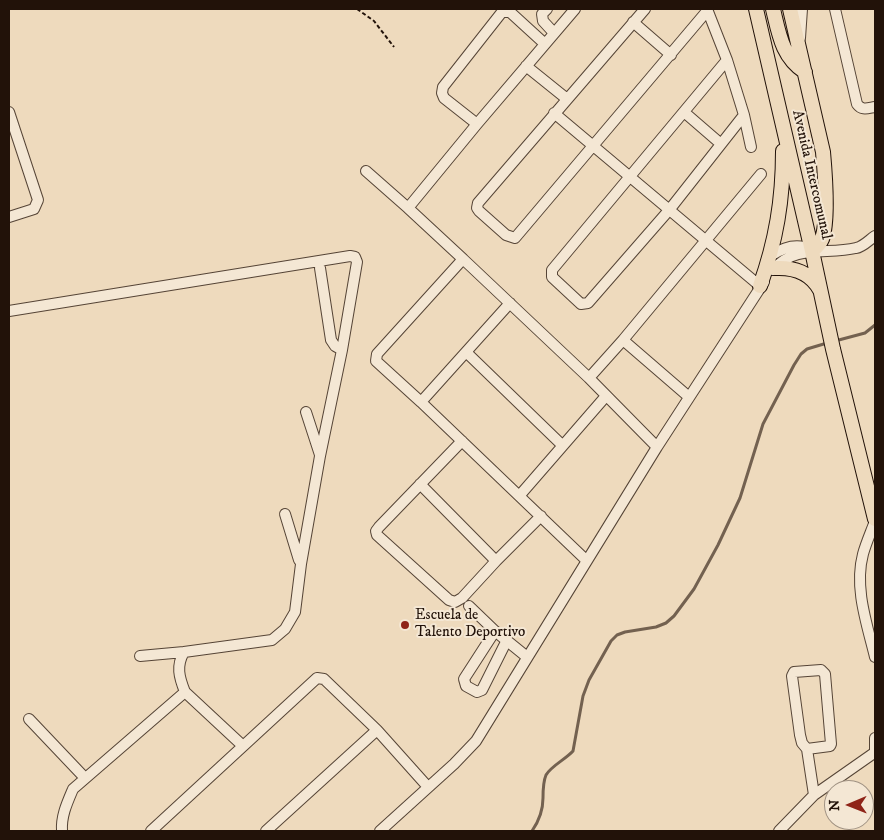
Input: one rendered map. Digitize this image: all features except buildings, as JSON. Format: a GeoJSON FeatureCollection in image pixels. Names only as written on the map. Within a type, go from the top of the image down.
{"type":"FeatureCollection","features":[{"type":"Feature","properties":{"kind":"main road","name":"Avenida Intercomunal"},"geometry":{"type":"LineString","coordinates":[[756,9],[812,251]]}},
{"type":"Feature","properties":{"kind":"main road"},"geometry":{"type":"LineString","coordinates":[[773,9],[783,48],[792,62],[805,72]]}},
{"type":"Feature","properties":{"kind":"main road","name":"Avenida Intercomunal"},"geometry":{"type":"LineString","coordinates":[[790,9],[820,134],[825,174],[824,228],[819,244],[812,251]]}},
{"type":"Feature","properties":{"kind":"main road"},"geometry":{"type":"LineString","coordinates":[[760,286],[773,261],[783,178],[783,128]]}},
{"type":"Feature","properties":{"kind":"main road"},"geometry":{"type":"LineString","coordinates":[[812,251],[875,520]]}},
{"type":"Feature","properties":{"kind":"main road"},"geometry":{"type":"LineString","coordinates":[[773,261],[803,272],[811,278],[822,294]]}},
{"type":"Feature","properties":{"kind":"street"},"geometry":{"type":"LineString","coordinates":[[547,9],[542,14],[542,18],[554,33]]}},
{"type":"Feature","properties":{"kind":"street"},"geometry":{"type":"LineString","coordinates":[[408,208],[576,9]]}},
{"type":"Feature","properties":{"kind":"street"},"geometry":{"type":"LineString","coordinates":[[645,9],[478,203],[477,208],[479,211],[506,235],[515,238],[707,10],[727,60],[744,115],[751,147]]}},
{"type":"Feature","properties":{"kind":"street"},"geometry":{"type":"LineString","coordinates":[[799,46],[802,9]]}},
{"type":"Feature","properties":{"kind":"street"},"geometry":{"type":"LineString","coordinates":[[835,9],[857,104],[860,108],[864,109],[875,107]]}},
{"type":"Feature","properties":{"kind":"street"},"geometry":{"type":"LineString","coordinates":[[477,124],[444,98],[442,87],[502,12],[510,12],[545,44]]}},
{"type":"Feature","properties":{"kind":"street"},"geometry":{"type":"LineString","coordinates":[[633,22],[671,55]]}},
{"type":"Feature","properties":{"kind":"street"},"geometry":{"type":"LineString","coordinates":[[727,60],[552,270],[552,278],[581,304],[588,303],[670,209],[744,115]]}},
{"type":"Feature","properties":{"kind":"street"},"geometry":{"type":"LineString","coordinates":[[526,66],[567,99]]}},
{"type":"Feature","properties":{"kind":"street"},"geometry":{"type":"LineString","coordinates":[[9,112],[38,200],[34,209],[9,217]]}},
{"type":"Feature","properties":{"kind":"street"},"geometry":{"type":"LineString","coordinates":[[684,112],[721,144]]}},
{"type":"Feature","properties":{"kind":"street"},"geometry":{"type":"LineString","coordinates":[[380,831],[454,764],[476,741],[586,560],[760,286],[554,113]]}},
{"type":"Feature","properties":{"kind":"street"},"geometry":{"type":"LineString","coordinates":[[9,147],[20,144]]}},
{"type":"Feature","properties":{"kind":"street"},"geometry":{"type":"LineString","coordinates":[[366,171],[510,303],[589,378],[657,447]]}},
{"type":"Feature","properties":{"kind":"street"},"geometry":{"type":"LineString","coordinates":[[589,378],[761,174]]}},
{"type":"Feature","properties":{"kind":"street"},"geometry":{"type":"LineString","coordinates":[[773,261],[782,249],[797,246],[806,247],[812,251],[856,248],[864,245],[875,236]]}},
{"type":"Feature","properties":{"kind":"street"},"geometry":{"type":"LineString","coordinates":[[9,311],[350,256],[358,262],[300,564],[294,612],[285,630],[272,640],[140,656]]}},
{"type":"Feature","properties":{"kind":"street"},"geometry":{"type":"LineString","coordinates":[[463,259],[377,354],[376,361],[520,495],[586,560]]}},
{"type":"Feature","properties":{"kind":"street"},"geometry":{"type":"LineString","coordinates":[[320,268],[331,340],[335,346],[342,350]]}},
{"type":"Feature","properties":{"kind":"street"},"geometry":{"type":"LineString","coordinates":[[421,402],[510,303]]}},
{"type":"Feature","properties":{"kind":"street"},"geometry":{"type":"LineString","coordinates":[[623,340],[689,397]]}},
{"type":"Feature","properties":{"kind":"street"},"geometry":{"type":"LineString","coordinates":[[466,352],[562,445]]}},
{"type":"Feature","properties":{"kind":"street"},"geometry":{"type":"LineString","coordinates":[[520,495],[606,396]]}},
{"type":"Feature","properties":{"kind":"street"},"geometry":{"type":"LineString","coordinates":[[306,412],[320,456]]}},
{"type":"Feature","properties":{"kind":"street"},"geometry":{"type":"LineString","coordinates":[[462,442],[379,527],[376,531],[377,535],[449,600],[455,602],[462,598],[496,561],[542,516]]}},
{"type":"Feature","properties":{"kind":"street"},"geometry":{"type":"LineString","coordinates":[[420,484],[496,561]]}},
{"type":"Feature","properties":{"kind":"street"},"geometry":{"type":"LineString","coordinates":[[285,514],[300,564]]}},
{"type":"Feature","properties":{"kind":"street"},"geometry":{"type":"LineString","coordinates":[[875,520],[863,554],[860,582],[864,610],[875,657]]}},
{"type":"Feature","properties":{"kind":"street"},"geometry":{"type":"LineString","coordinates":[[470,606],[495,631],[527,657]]}},
{"type":"Feature","properties":{"kind":"street"},"geometry":{"type":"LineString","coordinates":[[495,631],[464,679],[466,686],[477,692],[482,690],[507,640]]}},
{"type":"Feature","properties":{"kind":"street"},"geometry":{"type":"LineString","coordinates":[[184,652],[179,660],[178,670],[185,692],[243,746]]}},
{"type":"Feature","properties":{"kind":"street"},"geometry":{"type":"LineString","coordinates":[[807,749],[830,746],[831,744],[825,674],[821,670],[794,672],[792,674],[800,736],[802,743],[807,749],[814,795]]}},
{"type":"Feature","properties":{"kind":"street"},"geometry":{"type":"LineString","coordinates":[[151,831],[317,678],[324,680],[377,730],[428,787]]}},
{"type":"Feature","properties":{"kind":"street"},"geometry":{"type":"LineString","coordinates":[[62,831],[63,816],[73,790],[185,692]]}},
{"type":"Feature","properties":{"kind":"street"},"geometry":{"type":"LineString","coordinates":[[29,719],[85,778]]}},
{"type":"Feature","properties":{"kind":"street"},"geometry":{"type":"LineString","coordinates":[[266,831],[377,730]]}},
{"type":"Feature","properties":{"kind":"street"},"geometry":{"type":"LineString","coordinates":[[779,831],[814,795],[875,753],[875,738]]}},
{"type":"Feature","properties":{"kind":"path"},"geometry":{"type":"LineString","coordinates":[[357,9],[374,21],[394,47]]}},
{"type":"Feature","properties":{"kind":"waterway"},"geometry":{"type":"LineString","coordinates":[[835,341],[865,333],[875,325]]}},
{"type":"Feature","properties":{"kind":"waterway"},"geometry":{"type":"LineString","coordinates":[[532,831],[539,820],[546,775],[573,751],[583,696],[589,680],[611,641],[617,635],[625,632],[656,627],[666,623],[674,616],[694,589],[718,545],[740,498],[763,424],[794,365],[801,354],[807,349],[827,343]]}},
{"type":"Feature","properties":{"kind":"place","name":"Escuela de Talento Deportivo"},"geometry":{"type":"Point","coordinates":[405,625]}}]}
